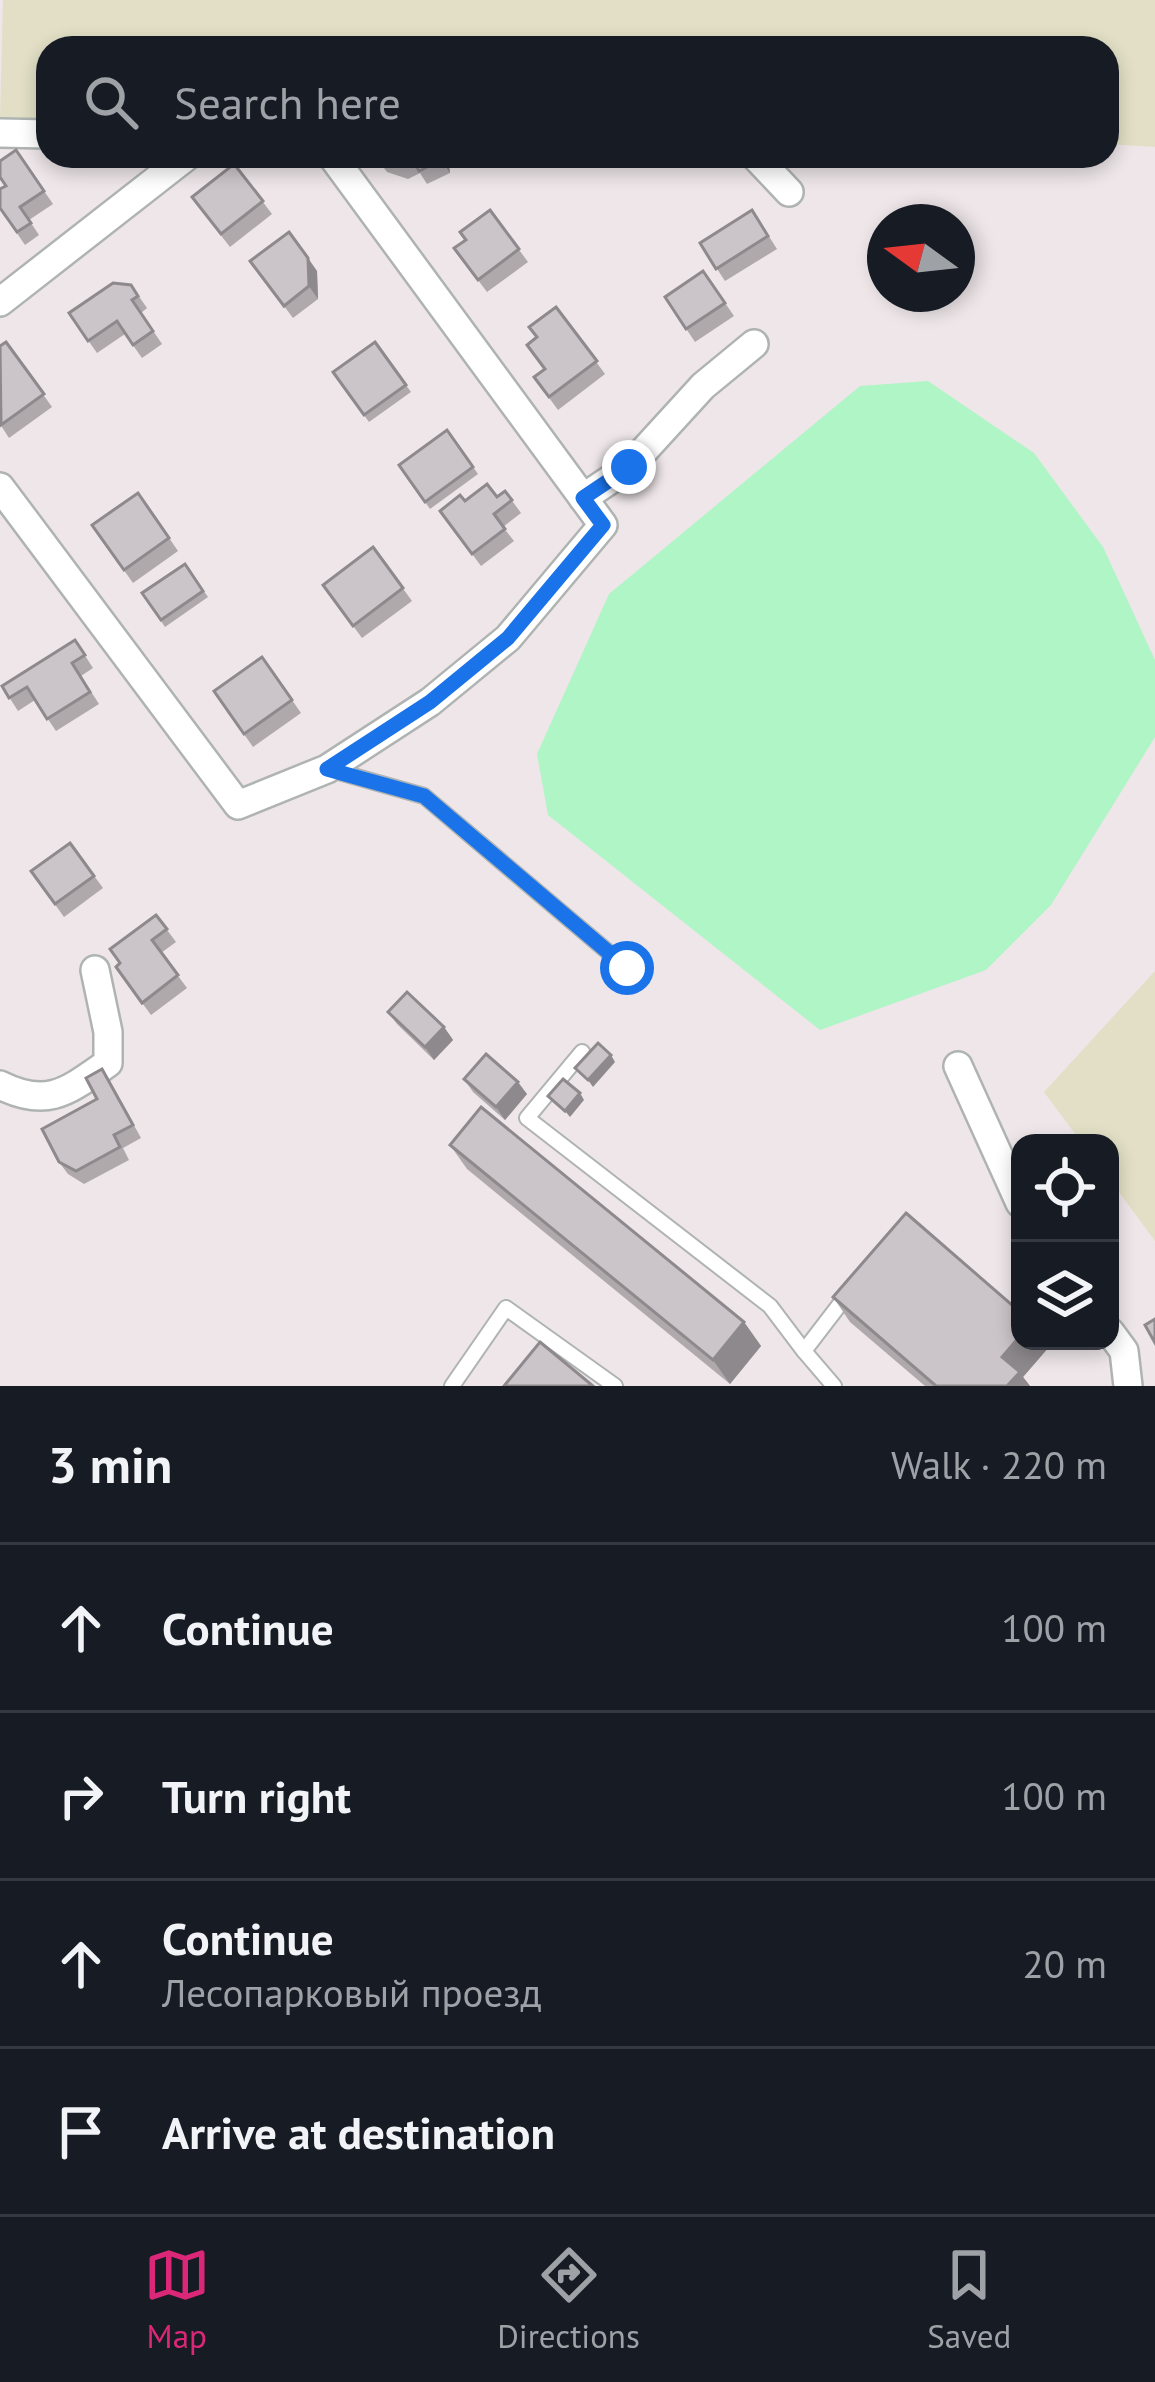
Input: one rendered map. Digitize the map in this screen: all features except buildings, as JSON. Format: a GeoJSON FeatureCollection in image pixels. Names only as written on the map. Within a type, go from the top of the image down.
{"type":"FeatureCollection","features":[{"type":"Feature","properties":{"kind":"street"},"geometry":{"type":"LineString","coordinates":[[0,133],[36,134]]}},
{"type":"Feature","properties":{"kind":"street"},"geometry":{"type":"LineString","coordinates":[[0,302],[165,168]]}},
{"type":"Feature","properties":{"kind":"street"},"geometry":{"type":"LineString","coordinates":[[0,487],[238,805],[327,769],[430,702],[508,638],[603,525],[341,168]]}},
{"type":"Feature","properties":{"kind":"street"},"geometry":{"type":"LineString","coordinates":[[766,168],[789,192]]}},
{"type":"Feature","properties":{"kind":"street"},"geometry":{"type":"LineString","coordinates":[[583,498],[629,467],[703,386],[754,344]]}},
{"type":"Feature","properties":{"kind":"street"},"geometry":{"type":"LineString","coordinates":[[0,1085],[26,1098],[63,1094],[108,1063],[108,1032],[95,970]]}},
{"type":"Feature","properties":{"kind":"street"},"geometry":{"type":"LineString","coordinates":[[958,1066],[1011,1183]]}},
{"type":"Feature","properties":{"kind":"street"},"geometry":{"type":"LineString","coordinates":[[1119,1344],[1128,1386]]}},
{"type":"Feature","properties":{"kind":"lane"},"geometry":{"type":"LineString","coordinates":[[327,769],[424,796],[627,968]]}},
{"type":"Feature","properties":{"kind":"lane"},"geometry":{"type":"LineString","coordinates":[[582,1052],[527,1118],[770,1306],[834,1386]]}},
{"type":"Feature","properties":{"kind":"lane"},"geometry":{"type":"LineString","coordinates":[[804,1351],[859,1280]]}},
{"type":"Feature","properties":{"kind":"lane"},"geometry":{"type":"LineString","coordinates":[[452,1386],[506,1308],[615,1386]]}},
{"type":"Feature","properties":{"kind":"shaded area"},"geometry":{"type":"Polygon","coordinates":[[[3,0],[1155,0],[1155,147],[1119,145],[1119,36],[36,36],[36,119],[0,119],[3,0]]]}},
{"type":"Feature","properties":{"kind":"shaded area"},"geometry":{"type":"Polygon","coordinates":[[[928,381],[1034,453],[1103,547],[1155,660],[1155,737],[1051,905],[986,970],[820,1030],[548,815],[537,754],[609,594],[860,386],[928,381]]]}},
{"type":"Feature","properties":{"kind":"shaded area"},"geometry":{"type":"Polygon","coordinates":[[[1155,971],[1155,1241],[1119,1192],[1119,1134],[1075,1134],[1044,1092],[1155,971]]]}},
{"type":"Feature","properties":{"kind":"route"},"geometry":{"type":"LineString","coordinates":[[627,968],[424,796],[327,769],[430,702],[508,638],[603,525],[583,498],[629,467]]}}]}
